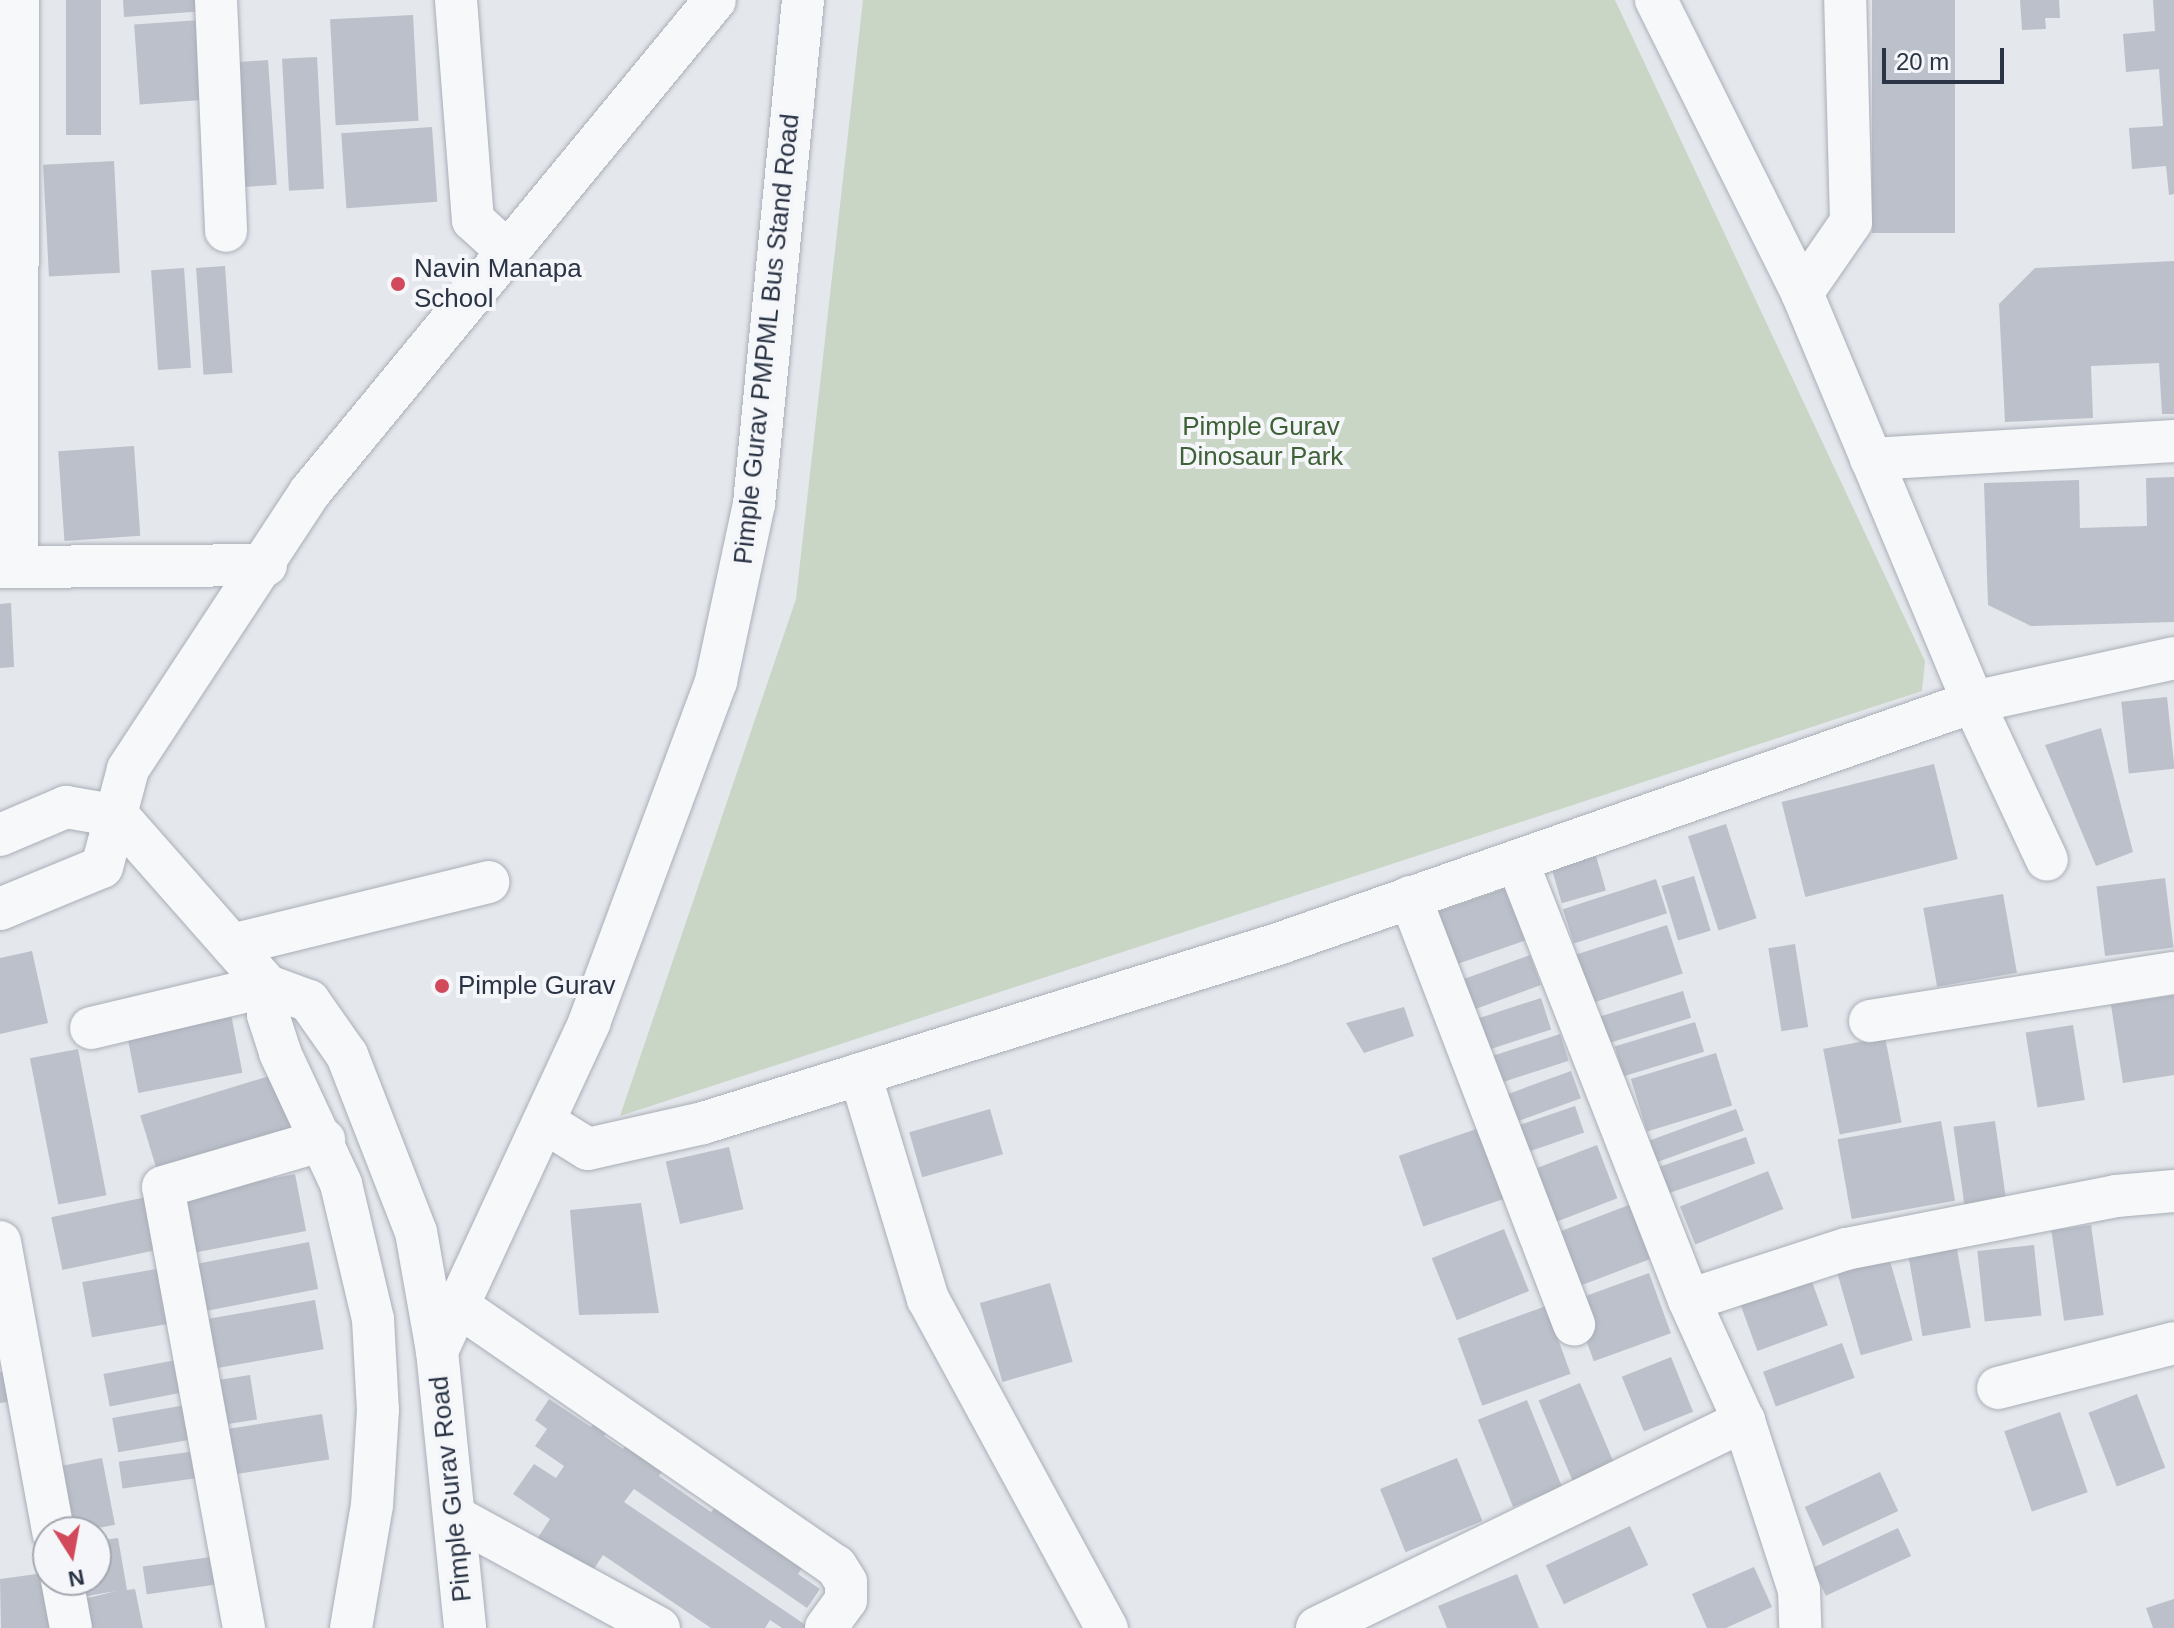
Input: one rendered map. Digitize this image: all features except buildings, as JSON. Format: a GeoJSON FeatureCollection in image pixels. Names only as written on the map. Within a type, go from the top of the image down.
{"type":"FeatureCollection","features":[{"type":"Feature","properties":{"kind":"street"},"geometry":{"type":"LineString","coordinates":[[18,0],[9,567],[266,565]]}},
{"type":"Feature","properties":{"kind":"street"},"geometry":{"type":"LineString","coordinates":[[216,0],[226,231]]}},
{"type":"Feature","properties":{"kind":"street"},"geometry":{"type":"LineString","coordinates":[[456,0],[473,220],[508,252]]}},
{"type":"Feature","properties":{"kind":"street"},"geometry":{"type":"LineString","coordinates":[[0,909],[102,867],[128,769],[266,565],[310,492],[715,0]]}},
{"type":"Feature","properties":{"kind":"street","name":"Pimple Gurav PMPML Bus Stand Road"},"geometry":{"type":"LineString","coordinates":[[546,1123],[589,1023],[716,681],[742,577],[754,504],[803,0]]}},
{"type":"Feature","properties":{"kind":"street"},"geometry":{"type":"LineString","coordinates":[[1656,0],[1802,293],[1973,702],[2047,860]]}},
{"type":"Feature","properties":{"kind":"street"},"geometry":{"type":"LineString","coordinates":[[1802,293],[1851,222],[1845,0]]}},
{"type":"Feature","properties":{"kind":"street"},"geometry":{"type":"LineString","coordinates":[[1871,459],[2174,441]]}},
{"type":"Feature","properties":{"kind":"street"},"geometry":{"type":"LineString","coordinates":[[546,1123],[588,1149],[703,1123],[1410,897],[1973,702],[2174,658]]}},
{"type":"Feature","properties":{"kind":"street"},"geometry":{"type":"LineString","coordinates":[[0,835],[66,807],[118,816]]}},
{"type":"Feature","properties":{"kind":"street","name":"Pimple Gurav Road"},"geometry":{"type":"LineString","coordinates":[[118,816],[268,986],[309,1001],[347,1055],[416,1232],[437,1351],[457,1518],[465,1628]]}},
{"type":"Feature","properties":{"kind":"street"},"geometry":{"type":"LineString","coordinates":[[1517,861],[1689,1300],[1744,1421],[1799,1590],[1800,1628]]}},
{"type":"Feature","properties":{"kind":"street"},"geometry":{"type":"LineString","coordinates":[[232,945],[488,882]]}},
{"type":"Feature","properties":{"kind":"street"},"geometry":{"type":"LineString","coordinates":[[1410,897],[1574,1325]]}},
{"type":"Feature","properties":{"kind":"street"},"geometry":{"type":"LineString","coordinates":[[1870,1021],[2174,973]]}},
{"type":"Feature","properties":{"kind":"street"},"geometry":{"type":"LineString","coordinates":[[91,1028],[268,986],[268,1015],[280,1053],[324,1140],[353,1226],[373,1319],[376,1379],[372,1505],[351,1628]]}},
{"type":"Feature","properties":{"kind":"street"},"geometry":{"type":"LineString","coordinates":[[860,1074],[928,1299],[1107,1628]]}},
{"type":"Feature","properties":{"kind":"street","name":"Pimple Gurav Road"},"geometry":{"type":"LineString","coordinates":[[437,1351],[546,1123]]}},
{"type":"Feature","properties":{"kind":"street"},"geometry":{"type":"LineString","coordinates":[[244,1628],[163,1187],[324,1140]]}},
{"type":"Feature","properties":{"kind":"street"},"geometry":{"type":"LineString","coordinates":[[1689,1300],[1846,1249],[2116,1196],[2174,1191]]}},
{"type":"Feature","properties":{"kind":"street"},"geometry":{"type":"LineString","coordinates":[[0,1242],[50,1516]]}},
{"type":"Feature","properties":{"kind":"street"},"geometry":{"type":"LineString","coordinates":[[457,1305],[836,1566],[846,1582],[846,1600],[826,1628]]}},
{"type":"Feature","properties":{"kind":"street"},"geometry":{"type":"LineString","coordinates":[[1998,1388],[2174,1343]]}},
{"type":"Feature","properties":{"kind":"street"},"geometry":{"type":"LineString","coordinates":[[1317,1628],[1744,1421]]}},
{"type":"Feature","properties":{"kind":"street"},"geometry":{"type":"LineString","coordinates":[[457,1518],[659,1628]]}},
{"type":"Feature","properties":{"kind":"street"},"geometry":{"type":"LineString","coordinates":[[65,1596],[71,1628]]}},
{"type":"Feature","properties":{"kind":"green space","name":"Pimple Gurav Dinosaur Park"},"geometry":{"type":"Polygon","coordinates":[[[863,0],[1615,0],[1925,661],[1922,691],[620,1116],[796,599],[863,0]]]}},
{"type":"Feature","properties":{"kind":"place","name":"Navin Manapa School"},"geometry":{"type":"Point","coordinates":[398,284]}},
{"type":"Feature","properties":{"kind":"place","name":"Pimple Gurav"},"geometry":{"type":"Point","coordinates":[442,986]}}]}
